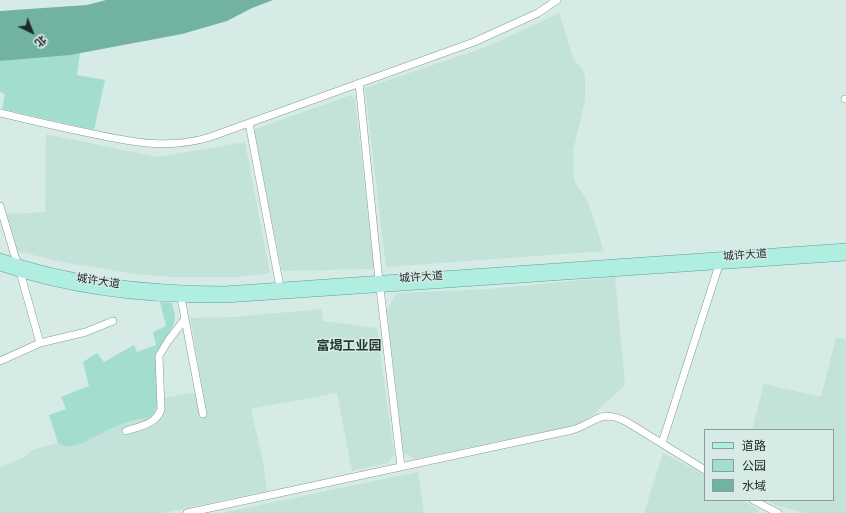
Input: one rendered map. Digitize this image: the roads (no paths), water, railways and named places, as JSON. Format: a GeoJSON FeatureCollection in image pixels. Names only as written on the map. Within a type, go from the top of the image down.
{"type":"FeatureCollection","features":[{"type":"Feature","properties":{"kind":"main road","name":"城许大道"},"geometry":{"type":"LineString","coordinates":[[0,258],[18,268],[93,289],[134,295],[181,298],[225,298],[379,284],[846,248]]}},
{"type":"Feature","properties":{"kind":"main road","name":"城许大道"},"geometry":{"type":"LineString","coordinates":[[0,266],[135,288],[218,291],[280,287],[379,284],[719,265],[846,256]]}},
{"type":"Feature","properties":{"kind":"street"},"geometry":{"type":"LineString","coordinates":[[0,113],[135,142],[160,145],[179,144],[199,140],[487,37],[538,13],[557,0]]}},
{"type":"Feature","properties":{"kind":"street"},"geometry":{"type":"LineString","coordinates":[[359,83],[379,284],[401,467]]}},
{"type":"Feature","properties":{"kind":"street"},"geometry":{"type":"LineString","coordinates":[[249,123],[280,287]]}},
{"type":"Feature","properties":{"kind":"street"},"geometry":{"type":"LineString","coordinates":[[0,206],[40,343]]}},
{"type":"Feature","properties":{"kind":"street"},"geometry":{"type":"LineString","coordinates":[[662,443],[719,265]]}},
{"type":"Feature","properties":{"kind":"street"},"geometry":{"type":"LineString","coordinates":[[181,298],[204,414]]}},
{"type":"Feature","properties":{"kind":"street"},"geometry":{"type":"LineString","coordinates":[[126,431],[155,420],[160,415],[159,356],[168,341],[185,319]]}},
{"type":"Feature","properties":{"kind":"street"},"geometry":{"type":"LineString","coordinates":[[0,361],[40,343],[86,332],[113,321]]}},
{"type":"Feature","properties":{"kind":"street"},"geometry":{"type":"LineString","coordinates":[[186,513],[572,430],[586,425],[597,417],[606,415],[623,420],[704,469]]}},
{"type":"Feature","properties":{"kind":"street"},"geometry":{"type":"LineString","coordinates":[[755,501],[778,513]]}},
{"type":"Feature","properties":{"kind":"water"},"geometry":{"type":"Polygon","coordinates":[[[106,0],[273,0],[252,8],[227,21],[182,34],[70,55],[0,61],[0,11],[87,5],[106,0]]]}},
{"type":"Feature","properties":{"kind":"district","name":"富堨工业园"},"geometry":{"type":"Point","coordinates":[349,347]}}]}
